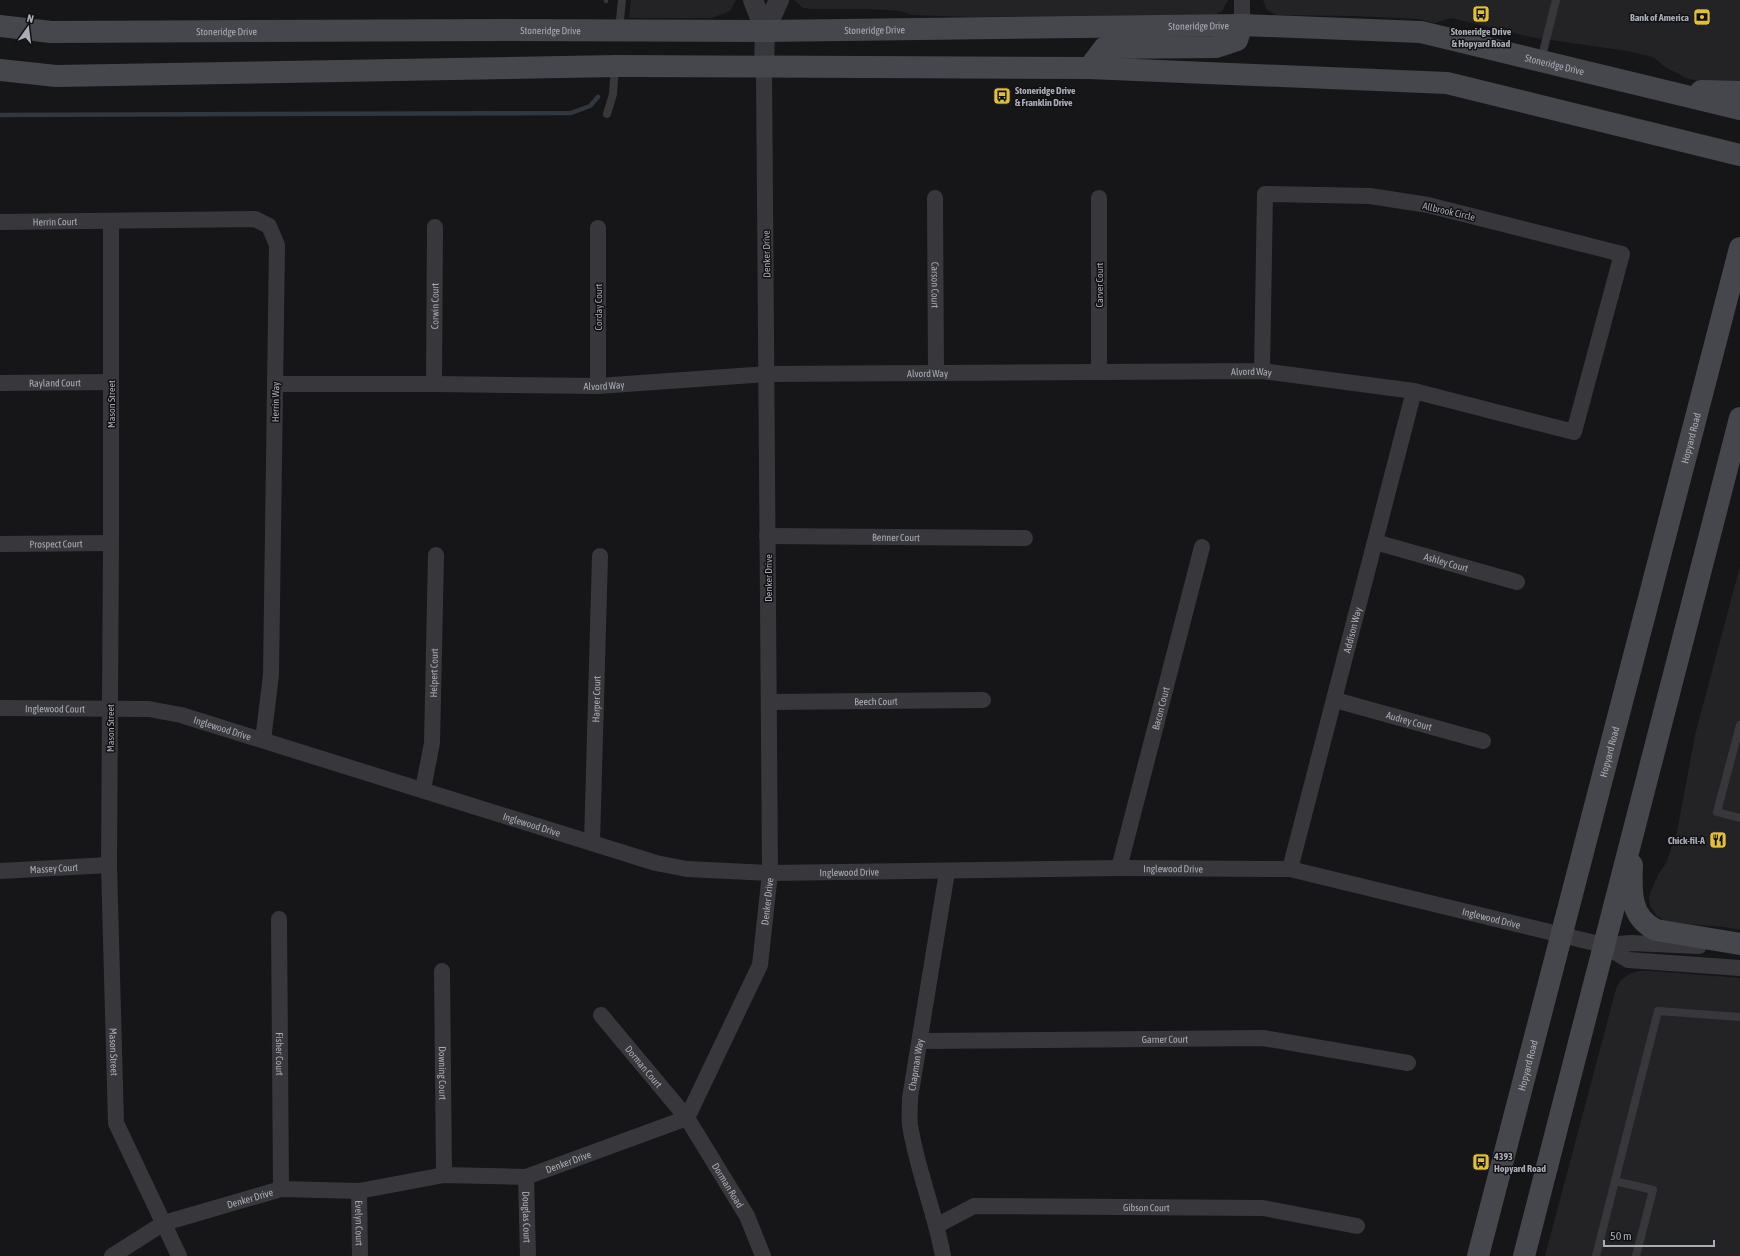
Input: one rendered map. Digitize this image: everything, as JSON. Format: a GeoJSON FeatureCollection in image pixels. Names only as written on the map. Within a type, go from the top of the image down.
{"type":"FeatureCollection","features":[{"type":"Feature","properties":{"kind":"main road","name":"Stoneridge Drive"},"geometry":{"type":"LineString","coordinates":[[0,26],[51,32],[503,30],[619,32],[1242,25],[1421,32],[1740,109]]}},
{"type":"Feature","properties":{"kind":"main road"},"geometry":{"type":"LineString","coordinates":[[1089,68],[1104,48],[1216,47],[1237,40],[1242,25]]}},
{"type":"Feature","properties":{"kind":"main road"},"geometry":{"type":"LineString","coordinates":[[0,70],[56,76],[616,66],[1089,68],[1447,83],[1740,155]]}},
{"type":"Feature","properties":{"kind":"main road"},"geometry":{"type":"LineString","coordinates":[[1668,92],[1740,92]]}},
{"type":"Feature","properties":{"kind":"main road","name":"Hopyard Road"},"geometry":{"type":"LineString","coordinates":[[1478,1256],[1740,248]]}},
{"type":"Feature","properties":{"kind":"main road"},"geometry":{"type":"LineString","coordinates":[[1524,1256],[1635,824],[1736,448],[1740,418]]}},
{"type":"Feature","properties":{"kind":"main road"},"geometry":{"type":"LineString","coordinates":[[1635,824],[1632,897],[1633,906],[1644,923],[1656,930],[1740,946]]}},
{"type":"Feature","properties":{"kind":"street"},"geometry":{"type":"LineString","coordinates":[[753,0],[765,31]]}},
{"type":"Feature","properties":{"kind":"street"},"geometry":{"type":"LineString","coordinates":[[764,67],[765,31],[779,0]]}},
{"type":"Feature","properties":{"kind":"street"},"geometry":{"type":"LineString","coordinates":[[1242,0],[1242,25]]}},
{"type":"Feature","properties":{"kind":"street","name":"Denker Drive"},"geometry":{"type":"LineString","coordinates":[[112,1256],[164,1223],[281,1189],[359,1191],[444,1175],[526,1177],[687,1118],[760,965],[770,873],[764,67]]}},
{"type":"Feature","properties":{"kind":"street","name":"Allbrook Circle"},"geometry":{"type":"LineString","coordinates":[[1262,371],[1265,194],[1370,196],[1428,205],[1622,254],[1574,432]]}},
{"type":"Feature","properties":{"kind":"street","name":"Carson Court"},"geometry":{"type":"LineString","coordinates":[[935,198],[936,372]]}},
{"type":"Feature","properties":{"kind":"street","name":"Carver Court"},"geometry":{"type":"LineString","coordinates":[[1099,198],[1099,371]]}},
{"type":"Feature","properties":{"kind":"street","name":"Herrin Way"},"geometry":{"type":"LineString","coordinates":[[111,222],[255,219],[269,226],[278,245],[271,675],[263,740]]}},
{"type":"Feature","properties":{"kind":"street","name":"Herrin Court"},"geometry":{"type":"LineString","coordinates":[[0,222],[111,222]]}},
{"type":"Feature","properties":{"kind":"street","name":"Mason Street"},"geometry":{"type":"LineString","coordinates":[[111,222],[109,865],[116,1123],[179,1256]]}},
{"type":"Feature","properties":{"kind":"street","name":"Corwin Court"},"geometry":{"type":"LineString","coordinates":[[434,384],[435,227]]}},
{"type":"Feature","properties":{"kind":"street","name":"Corday Court"},"geometry":{"type":"LineString","coordinates":[[598,228],[598,386]]}},
{"type":"Feature","properties":{"kind":"street","name":"Alvord Way"},"geometry":{"type":"LineString","coordinates":[[275,384],[598,386],[767,374],[1262,371],[1414,391],[1574,432]]}},
{"type":"Feature","properties":{"kind":"street","name":"Rayland Court"},"geometry":{"type":"LineString","coordinates":[[0,383],[111,382]]}},
{"type":"Feature","properties":{"kind":"street","name":"Addison Way"},"geometry":{"type":"LineString","coordinates":[[1290,870],[1414,391]]}},
{"type":"Feature","properties":{"kind":"street","name":"Benner Court"},"geometry":{"type":"LineString","coordinates":[[767,536],[1025,538]]}},
{"type":"Feature","properties":{"kind":"street","name":"Ashley Court"},"geometry":{"type":"LineString","coordinates":[[1375,542],[1517,582]]}},
{"type":"Feature","properties":{"kind":"street","name":"Prospect Court"},"geometry":{"type":"LineString","coordinates":[[0,544],[111,543]]}},
{"type":"Feature","properties":{"kind":"street","name":"Bacon Court"},"geometry":{"type":"LineString","coordinates":[[1119,868],[1202,548]]}},
{"type":"Feature","properties":{"kind":"street","name":"Helpert Court"},"geometry":{"type":"LineString","coordinates":[[423,789],[432,743],[436,555]]}},
{"type":"Feature","properties":{"kind":"street","name":"Harper Court"},"geometry":{"type":"LineString","coordinates":[[592,843],[600,556]]}},
{"type":"Feature","properties":{"kind":"street","name":"Beech Court"},"geometry":{"type":"LineString","coordinates":[[768,702],[983,700]]}},
{"type":"Feature","properties":{"kind":"street","name":"Audrey Court"},"geometry":{"type":"LineString","coordinates":[[1335,700],[1483,741]]}},
{"type":"Feature","properties":{"kind":"street","name":"Inglewood Court"},"geometry":{"type":"LineString","coordinates":[[0,708],[110,708]]}},
{"type":"Feature","properties":{"kind":"street","name":"Inglewood Drive"},"geometry":{"type":"LineString","coordinates":[[110,708],[149,709],[181,715],[423,789],[592,843],[656,862],[687,869],[770,873],[947,872],[1119,868],[1290,870],[1603,946],[1628,960],[1740,968]]}},
{"type":"Feature","properties":{"kind":"street","name":"Massey Court"},"geometry":{"type":"LineString","coordinates":[[0,871],[109,865]]}},
{"type":"Feature","properties":{"kind":"street","name":"Chapman Way"},"geometry":{"type":"LineString","coordinates":[[944,1256],[938,1225],[916,1157],[910,1123],[910,1098],[947,872]]}},
{"type":"Feature","properties":{"kind":"street","name":"Fisher Court"},"geometry":{"type":"LineString","coordinates":[[279,919],[281,1189]]}},
{"type":"Feature","properties":{"kind":"street","name":"Inglewood Drive"},"geometry":{"type":"LineString","coordinates":[[1603,946],[1631,943],[1740,946]]}},
{"type":"Feature","properties":{"kind":"street","name":"Downing Court"},"geometry":{"type":"LineString","coordinates":[[442,971],[444,1175]]}},
{"type":"Feature","properties":{"kind":"street","name":"Dorman Court"},"geometry":{"type":"LineString","coordinates":[[601,1015],[687,1118]]}},
{"type":"Feature","properties":{"kind":"street","name":"Garner Court"},"geometry":{"type":"LineString","coordinates":[[920,1041],[1263,1038],[1408,1063]]}},
{"type":"Feature","properties":{"kind":"street","name":"Dorman Road"},"geometry":{"type":"LineString","coordinates":[[687,1118],[747,1216],[763,1256]]}},
{"type":"Feature","properties":{"kind":"street","name":"Douglas Court"},"geometry":{"type":"LineString","coordinates":[[526,1177],[528,1256]]}},
{"type":"Feature","properties":{"kind":"street","name":"Evelyn Court"},"geometry":{"type":"LineString","coordinates":[[359,1191],[360,1256]]}},
{"type":"Feature","properties":{"kind":"street","name":"Gibson Court"},"geometry":{"type":"LineString","coordinates":[[938,1225],[974,1206],[1263,1208],[1357,1226]]}},
{"type":"Feature","properties":{"kind":"lane"},"geometry":{"type":"LineString","coordinates":[[619,32],[622,0]]}},
{"type":"Feature","properties":{"kind":"lane"},"geometry":{"type":"LineString","coordinates":[[1540,61],[1556,0]]}},
{"type":"Feature","properties":{"kind":"lane"},"geometry":{"type":"LineString","coordinates":[[607,114],[613,94],[616,66]]}},
{"type":"Feature","properties":{"kind":"lane"},"geometry":{"type":"LineString","coordinates":[[1740,725],[1717,812],[1740,818]]}},
{"type":"Feature","properties":{"kind":"lane"},"geometry":{"type":"LineString","coordinates":[[1596,1256],[1658,1010],[1740,1017]]}},
{"type":"Feature","properties":{"kind":"lane"},"geometry":{"type":"LineString","coordinates":[[1615,1181],[1652,1190],[1636,1256]]}},
{"type":"Feature","properties":{"kind":"shaded area"},"geometry":{"type":"Polygon","coordinates":[[[631,0],[736,0],[730,11],[712,18],[629,18],[631,0]]]}},
{"type":"Feature","properties":{"kind":"shaded area"},"geometry":{"type":"Polygon","coordinates":[[[794,0],[1228,0],[1222,11],[1215,15],[972,17],[912,15],[901,11],[867,9],[811,9],[803,8],[794,0]]]}},
{"type":"Feature","properties":{"kind":"shaded area"},"geometry":{"type":"Polygon","coordinates":[[[1263,0],[1740,0],[1740,87],[1718,85],[1686,78],[1665,67],[1653,57],[1627,51],[1530,37],[1451,18],[1435,23],[1418,19],[1355,16],[1277,15],[1267,10],[1263,0]]]}},
{"type":"Feature","properties":{"kind":"shaded area"},"geometry":{"type":"Polygon","coordinates":[[[1740,566],[1740,930],[1724,927],[1666,922],[1656,915],[1650,906],[1649,896],[1658,875],[1666,863],[1677,832],[1695,735],[1740,566]]]}},
{"type":"Feature","properties":{"kind":"shaded area"},"geometry":{"type":"Polygon","coordinates":[[[1638,971],[1740,978],[1740,1256],[1545,1256],[1616,989],[1620,981],[1629,974],[1638,971]]]}},
{"type":"Feature","properties":{"kind":"waterway"},"geometry":{"type":"LineString","coordinates":[[0,115],[571,113],[590,106],[598,97]]}},
{"type":"Feature","properties":{"kind":"place","name":"Stoneridge Drive & Hopyard Road"},"geometry":{"type":"Point","coordinates":[1481,14]}},
{"type":"Feature","properties":{"kind":"place","name":"Bank of America"},"geometry":{"type":"Point","coordinates":[1702,17]}},
{"type":"Feature","properties":{"kind":"place","name":"Stoneridge Drive & Franklin Drive"},"geometry":{"type":"Point","coordinates":[1002,96]}},
{"type":"Feature","properties":{"kind":"place","name":"Chick-fil-A"},"geometry":{"type":"Point","coordinates":[1718,840]}},
{"type":"Feature","properties":{"kind":"place","name":"4393 Hopyard Road"},"geometry":{"type":"Point","coordinates":[1481,1162]}}]}
